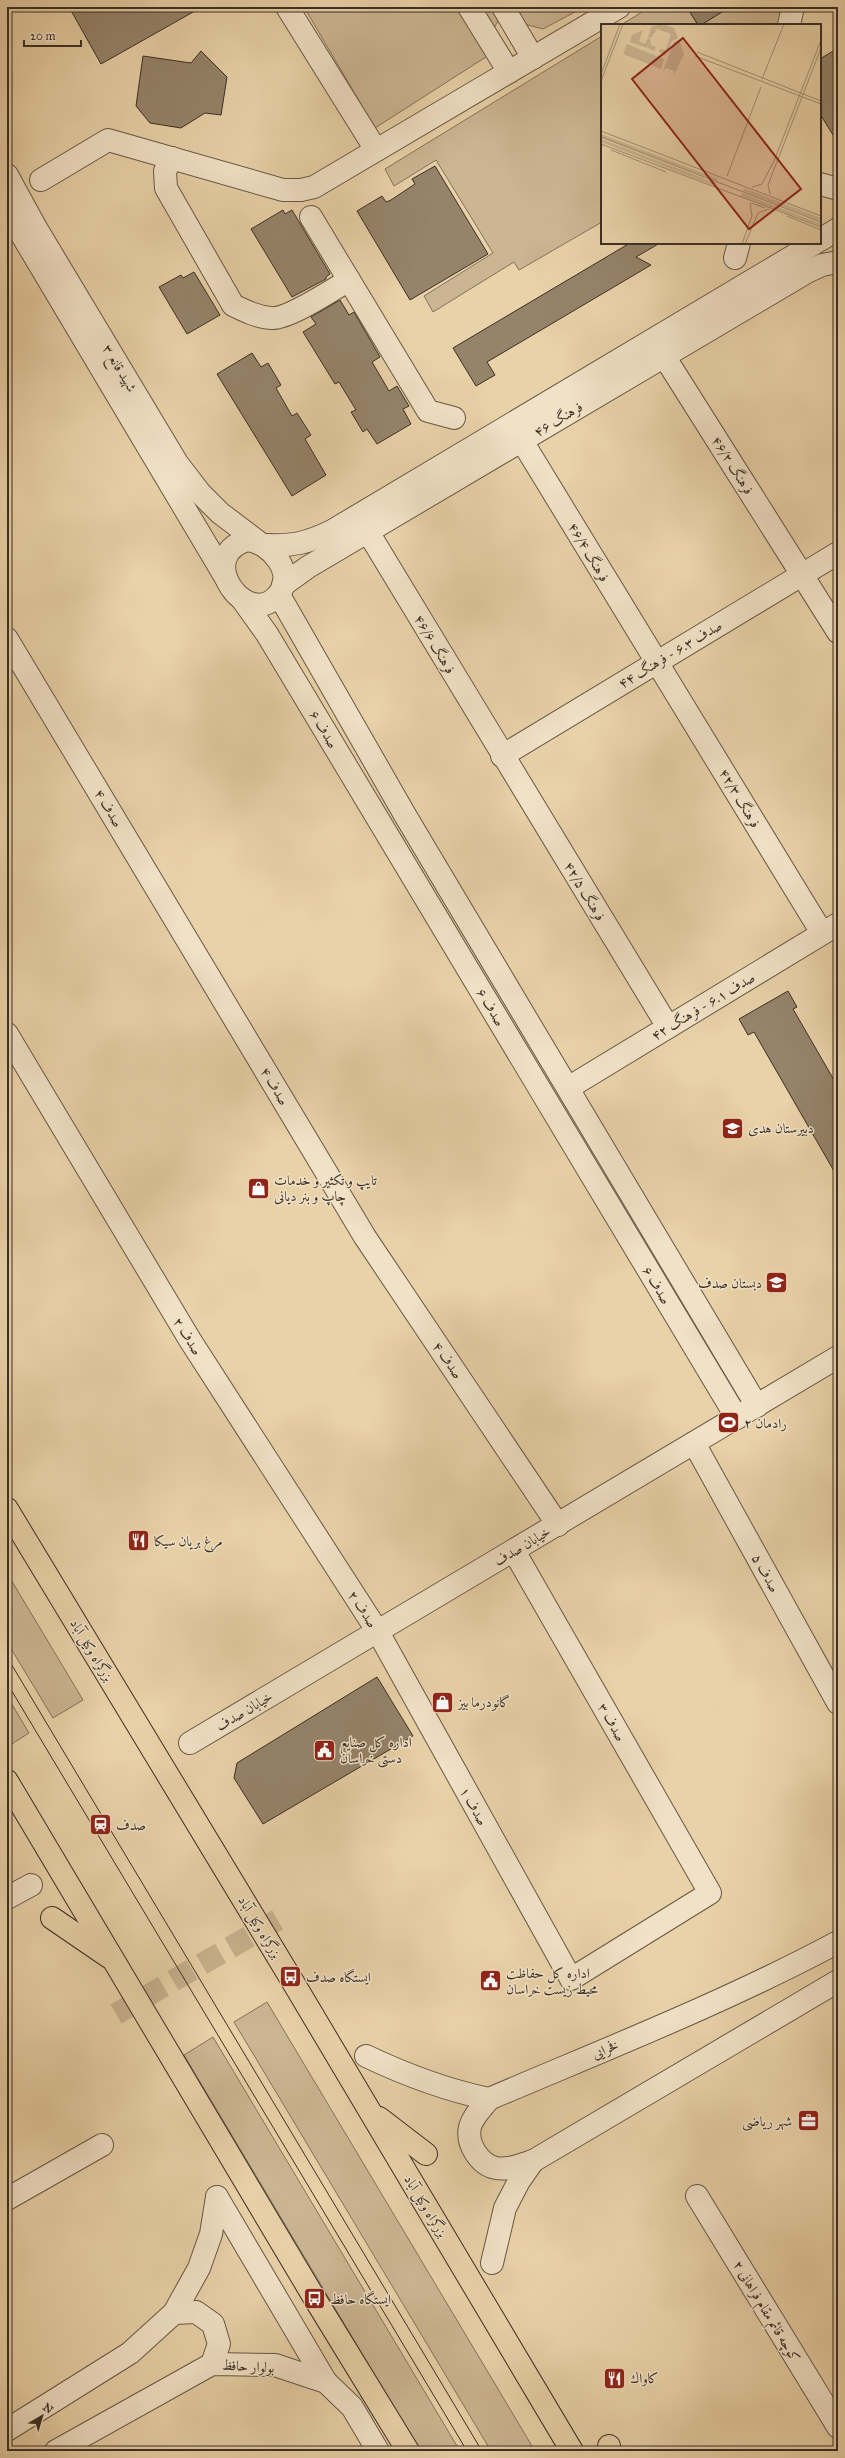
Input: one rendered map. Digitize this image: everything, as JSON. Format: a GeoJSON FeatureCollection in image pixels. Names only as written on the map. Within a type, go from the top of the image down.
{"type":"FeatureCollection","features":[{"type":"Feature","properties":{"kind":"highway","name":"بزرگراه وکیل آباد"},"geometry":{"type":"LineString","coordinates":[[7,1509],[572,2451]]}},
{"type":"Feature","properties":{"kind":"highway"},"geometry":{"type":"LineString","coordinates":[[7,1781],[315,2299],[408,2451]]}},
{"type":"Feature","properties":{"kind":"highway"},"geometry":{"type":"LineString","coordinates":[[52,1918],[114,1961]]}},
{"type":"Feature","properties":{"kind":"highway"},"geometry":{"type":"LineString","coordinates":[[370,2112],[426,2154]]}},
{"type":"Feature","properties":{"kind":"street"},"geometry":{"type":"LineString","coordinates":[[287,7],[376,150]]}},
{"type":"Feature","properties":{"kind":"street"},"geometry":{"type":"LineString","coordinates":[[469,7],[509,72]]}},
{"type":"Feature","properties":{"kind":"street"},"geometry":{"type":"LineString","coordinates":[[503,7],[533,58]]}},
{"type":"Feature","properties":{"kind":"street"},"geometry":{"type":"LineString","coordinates":[[41,180],[108,140],[283,190],[302,190],[314,186],[619,7]]}},
{"type":"Feature","properties":{"kind":"street"},"geometry":{"type":"LineString","coordinates":[[789,24],[793,7]]}},
{"type":"Feature","properties":{"kind":"street"},"geometry":{"type":"LineString","coordinates":[[172,158],[165,171],[166,188],[233,305],[250,314],[273,319],[292,312],[350,280]]}},
{"type":"Feature","properties":{"kind":"street","name":"شهید قانع ۳"},"geometry":{"type":"LineString","coordinates":[[7,174],[22,237],[177,463],[200,493],[220,513],[262,543]]}},
{"type":"Feature","properties":{"kind":"street"},"geometry":{"type":"LineString","coordinates":[[821,184],[838,189]]}},
{"type":"Feature","properties":{"kind":"street","name":"شهید قانع ۳"},"geometry":{"type":"LineString","coordinates":[[7,210],[226,578]]}},
{"type":"Feature","properties":{"kind":"street"},"geometry":{"type":"LineString","coordinates":[[311,217],[428,411],[454,418]]}},
{"type":"Feature","properties":{"kind":"street"},"geometry":{"type":"LineString","coordinates":[[821,239],[838,229]]}},
{"type":"Feature","properties":{"kind":"street","name":"فرهنگ ۴۶"},"geometry":{"type":"LineString","coordinates":[[262,543],[290,546],[307,543],[332,531],[813,244]]}},
{"type":"Feature","properties":{"kind":"street"},"geometry":{"type":"LineString","coordinates":[[830,263],[838,279]]}},
{"type":"Feature","properties":{"kind":"street","name":"فرهنگ ۴۶"},"geometry":{"type":"LineString","coordinates":[[281,590],[308,567],[664,356],[830,263]]}},
{"type":"Feature","properties":{"kind":"street","name":"فرهنگ ۴۶/۲"},"geometry":{"type":"LineString","coordinates":[[664,356],[838,632]]}},
{"type":"Feature","properties":{"kind":"street","name":"فرهنگ ۴۶/۴"},"geometry":{"type":"LineString","coordinates":[[522,441],[657,662]]}},
{"type":"Feature","properties":{"kind":"street","name":"فرهنگ ۴۶/۶"},"geometry":{"type":"LineString","coordinates":[[368,532],[502,756]]}},
{"type":"Feature","properties":{"kind":"street"},"geometry":{"type":"LineString","coordinates":[[247,540],[262,543],[273,551],[281,566],[281,590],[271,602],[261,605],[250,604],[235,593],[226,578],[225,559],[229,550],[237,543],[247,540]]}},
{"type":"Feature","properties":{"kind":"street","name":"صدف ۶.۳ - فرهنگ ۴۴"},"geometry":{"type":"LineString","coordinates":[[502,756],[838,553]]}},
{"type":"Feature","properties":{"kind":"street","name":"صدف ۶"},"geometry":{"type":"LineString","coordinates":[[281,590],[454,897],[757,1406]]}},
{"type":"Feature","properties":{"kind":"street","name":"صدف ۶"},"geometry":{"type":"LineString","coordinates":[[242,599],[267,634],[737,1418]]}},
{"type":"Feature","properties":{"kind":"street","name":"صدف ۴"},"geometry":{"type":"LineString","coordinates":[[7,639],[365,1237],[558,1525]]}},
{"type":"Feature","properties":{"kind":"street","name":"فرهنگ ۴۲/۳"},"geometry":{"type":"LineString","coordinates":[[657,662],[830,929]]}},
{"type":"Feature","properties":{"kind":"street","name":"فرهنگ ۴۲/۵"},"geometry":{"type":"LineString","coordinates":[[502,756],[668,1027]]}},
{"type":"Feature","properties":{"kind":"street"},"geometry":{"type":"LineString","coordinates":[[432,909],[454,897]]}},
{"type":"Feature","properties":{"kind":"street","name":"صدف ۶.۱ - فرهنگ ۴۲"},"geometry":{"type":"LineString","coordinates":[[568,1088],[830,929]]}},
{"type":"Feature","properties":{"kind":"street","name":"صدف ۲"},"geometry":{"type":"LineString","coordinates":[[7,1034],[190,1340],[378,1632]]}},
{"type":"Feature","properties":{"kind":"street","name":"خیابان صدف"},"geometry":{"type":"LineString","coordinates":[[198,1738],[838,1357]]}},
{"type":"Feature","properties":{"kind":"street","name":"صدف ۵"},"geometry":{"type":"LineString","coordinates":[[694,1443],[838,1702]]}},
{"type":"Feature","properties":{"kind":"street","name":"صدف ۳"},"geometry":{"type":"LineString","coordinates":[[514,1551],[710,1893],[571,1979]]}},
{"type":"Feature","properties":{"kind":"street","name":"صدف ۱"},"geometry":{"type":"LineString","coordinates":[[378,1632],[571,1979]]}},
{"type":"Feature","properties":{"kind":"street"},"geometry":{"type":"LineString","coordinates":[[7,1898],[31,1885]]}},
{"type":"Feature","properties":{"kind":"street","name":"فخرایی"},"geometry":{"type":"LineString","coordinates":[[489,2099],[708,2005],[792,1967],[838,1942]]}},
{"type":"Feature","properties":{"kind":"street"},"geometry":{"type":"LineString","coordinates":[[366,2056],[406,2075],[464,2094],[489,2099],[477,2113],[470,2128],[471,2145],[480,2159],[495,2168],[512,2168],[533,2161],[838,1981]]}},
{"type":"Feature","properties":{"kind":"street"},"geometry":{"type":"LineString","coordinates":[[7,2199],[102,2145]]}},
{"type":"Feature","properties":{"kind":"street"},"geometry":{"type":"LineString","coordinates":[[492,2263],[505,2208],[519,2181],[533,2161]]}},
{"type":"Feature","properties":{"kind":"street","name":"کوچه قائم مقام فراهانی ۲"},"geometry":{"type":"LineString","coordinates":[[697,2196],[838,2427]]}},
{"type":"Feature","properties":{"kind":"street"},"geometry":{"type":"LineString","coordinates":[[7,2430],[130,2353],[174,2313],[199,2268],[211,2234],[217,2197],[326,2382]]}},
{"type":"Feature","properties":{"kind":"street"},"geometry":{"type":"LineString","coordinates":[[174,2313],[196,2312],[213,2324],[220,2344],[212,2364]]}},
{"type":"Feature","properties":{"kind":"street","name":"بولوار حافظ"},"geometry":{"type":"LineString","coordinates":[[56,2451],[212,2364],[275,2365],[326,2382],[352,2407],[378,2451]]}},
{"type":"Feature","properties":{"kind":"shaded area"},"geometry":{"type":"Polygon","coordinates":[[[304,7],[460,7],[489,55],[375,128],[304,7]]]}},
{"type":"Feature","properties":{"kind":"shaded area"},"geometry":{"type":"Polygon","coordinates":[[[477,7],[491,7],[498,21],[494,28],[477,7]]]}},
{"type":"Feature","properties":{"kind":"shaded area"},"geometry":{"type":"Polygon","coordinates":[[[513,7],[584,7],[543,29],[524,24],[513,7]]]}},
{"type":"Feature","properties":{"kind":"shaded area"},"geometry":{"type":"Polygon","coordinates":[[[650,7],[687,7],[697,24],[623,24],[650,7]]]}},
{"type":"Feature","properties":{"kind":"shaded area"},"geometry":{"type":"Polygon","coordinates":[[[730,7],[783,7],[779,24],[703,24],[730,7]]]}},
{"type":"Feature","properties":{"kind":"shaded area"},"geometry":{"type":"Polygon","coordinates":[[[601,37],[601,223],[519,270],[514,262],[433,312],[424,296],[493,253],[436,160],[394,186],[385,169],[601,37]]]}},
{"type":"Feature","properties":{"kind":"shaded area"},"geometry":{"type":"Polygon","coordinates":[[[7,1573],[83,1700],[53,1718],[7,1642],[7,1573]]]}},
{"type":"Feature","properties":{"kind":"shaded area"},"geometry":{"type":"Polygon","coordinates":[[[7,1696],[29,1733],[7,1747],[7,1696]]]}},
{"type":"Feature","properties":{"kind":"shaded area"},"geometry":{"type":"Polygon","coordinates":[[[267,2002],[535,2451],[491,2451],[234,2022],[267,2002]]]}},
{"type":"Feature","properties":{"kind":"shaded area"},"geometry":{"type":"Polygon","coordinates":[[[213,2037],[460,2451],[420,2451],[184,2055],[213,2037]]]}},
{"type":"Feature","properties":{"kind":"building"},"geometry":{"type":"Polygon","coordinates":[[[69,7],[202,7],[101,64],[69,7]]]}},
{"type":"Feature","properties":{"kind":"building"},"geometry":{"type":"Polygon","coordinates":[[[687,7],[730,7],[703,24],[697,24],[687,7]]]}},
{"type":"Feature","properties":{"kind":"building"},"geometry":{"type":"Polygon","coordinates":[[[838,48],[838,143],[821,116],[821,58],[838,48]]]}},
{"type":"Feature","properties":{"kind":"building"},"geometry":{"type":"Polygon","coordinates":[[[201,51],[227,77],[221,115],[205,113],[181,128],[150,123],[136,106],[143,56],[191,63],[201,51]]]}},
{"type":"Feature","properties":{"kind":"building"},"geometry":{"type":"Polygon","coordinates":[[[435,166],[488,254],[410,300],[357,211],[382,196],[386,202],[391,200],[415,184],[412,179],[435,166]]]}},
{"type":"Feature","properties":{"kind":"building"},"geometry":{"type":"Polygon","coordinates":[[[283,210],[285,214],[292,210],[330,274],[326,277],[326,279],[292,297],[251,229],[283,210]]]}},
{"type":"Feature","properties":{"kind":"building"},"geometry":{"type":"Polygon","coordinates":[[[628,244],[658,244],[636,257],[651,265],[487,362],[495,375],[476,386],[453,348],[628,244]]]}},
{"type":"Feature","properties":{"kind":"building"},"geometry":{"type":"Polygon","coordinates":[[[194,272],[220,315],[187,334],[159,287],[181,275],[183,278],[194,272]]]}},
{"type":"Feature","properties":{"kind":"building"},"geometry":{"type":"Polygon","coordinates":[[[340,300],[349,315],[354,312],[380,357],[372,362],[389,391],[397,386],[409,406],[403,409],[411,424],[377,444],[367,429],[363,432],[351,412],[356,410],[339,382],[335,384],[303,332],[316,324],[311,317],[340,300]]]}},
{"type":"Feature","properties":{"kind":"building"},"geometry":{"type":"Polygon","coordinates":[[[252,353],[261,367],[268,363],[281,385],[276,388],[292,416],[297,413],[311,435],[305,439],[326,475],[292,496],[217,374],[252,353]]]}},
{"type":"Feature","properties":{"kind":"building"},"geometry":{"type":"Polygon","coordinates":[[[788,991],[797,1007],[793,1009],[838,1087],[838,1178],[754,1032],[748,1035],[739,1019],[788,991]]]}},
{"type":"Feature","properties":{"kind":"building","name":"اداره کل صنایع دستی خراسان"},"geometry":{"type":"Polygon","coordinates":[[[377,1677],[413,1736],[263,1824],[234,1778],[237,1763],[377,1677]]]}},
{"type":"Feature","properties":{"kind":"tunnel"},"geometry":{"type":"LineString","coordinates":[[116,2014],[281,1918]]}},
{"type":"Feature","properties":{"kind":"tram line"},"geometry":{"type":"LineString","coordinates":[[7,1657],[482,2451]]}},
{"type":"Feature","properties":{"kind":"tram line"},"geometry":{"type":"LineString","coordinates":[[7,1683],[467,2451]]}},
{"type":"Feature","properties":{"kind":"place","name":"دبیرستان هدی"},"geometry":{"type":"Point","coordinates":[732,1128]}},
{"type":"Feature","properties":{"kind":"place","name":"تایپ و تکثیر و خدمات چاپ و بنر دیانی"},"geometry":{"type":"Point","coordinates":[258,1188]}},
{"type":"Feature","properties":{"kind":"place","name":"دبستان صدف"},"geometry":{"type":"Point","coordinates":[777,1283]}},
{"type":"Feature","properties":{"kind":"place","name":"رادمان ۲"},"geometry":{"type":"Point","coordinates":[728,1423]}},
{"type":"Feature","properties":{"kind":"place","name":"مرغ بریان سیکا"},"geometry":{"type":"Point","coordinates":[138,1541]}},
{"type":"Feature","properties":{"kind":"place","name":"گانودرما بیز"},"geometry":{"type":"Point","coordinates":[443,1702]}},
{"type":"Feature","properties":{"kind":"place","name":"اداره کل صنایع دستی خراسان"},"geometry":{"type":"Point","coordinates":[325,1750]}},
{"type":"Feature","properties":{"kind":"place","name":"صدف"},"geometry":{"type":"Point","coordinates":[101,1825]}},
{"type":"Feature","properties":{"kind":"place","name":"ایستگاه صدف"},"geometry":{"type":"Point","coordinates":[290,1977]}},
{"type":"Feature","properties":{"kind":"place","name":"اداره کل حفاظت محیط زیست خراسان"},"geometry":{"type":"Point","coordinates":[491,1981]}},
{"type":"Feature","properties":{"kind":"place","name":"شهر ریاضی"},"geometry":{"type":"Point","coordinates":[808,2121]}},
{"type":"Feature","properties":{"kind":"place","name":"ایستگاه حافظ"},"geometry":{"type":"Point","coordinates":[315,2299]}},
{"type":"Feature","properties":{"kind":"place","name":"كاواك"},"geometry":{"type":"Point","coordinates":[614,2378]}}]}
